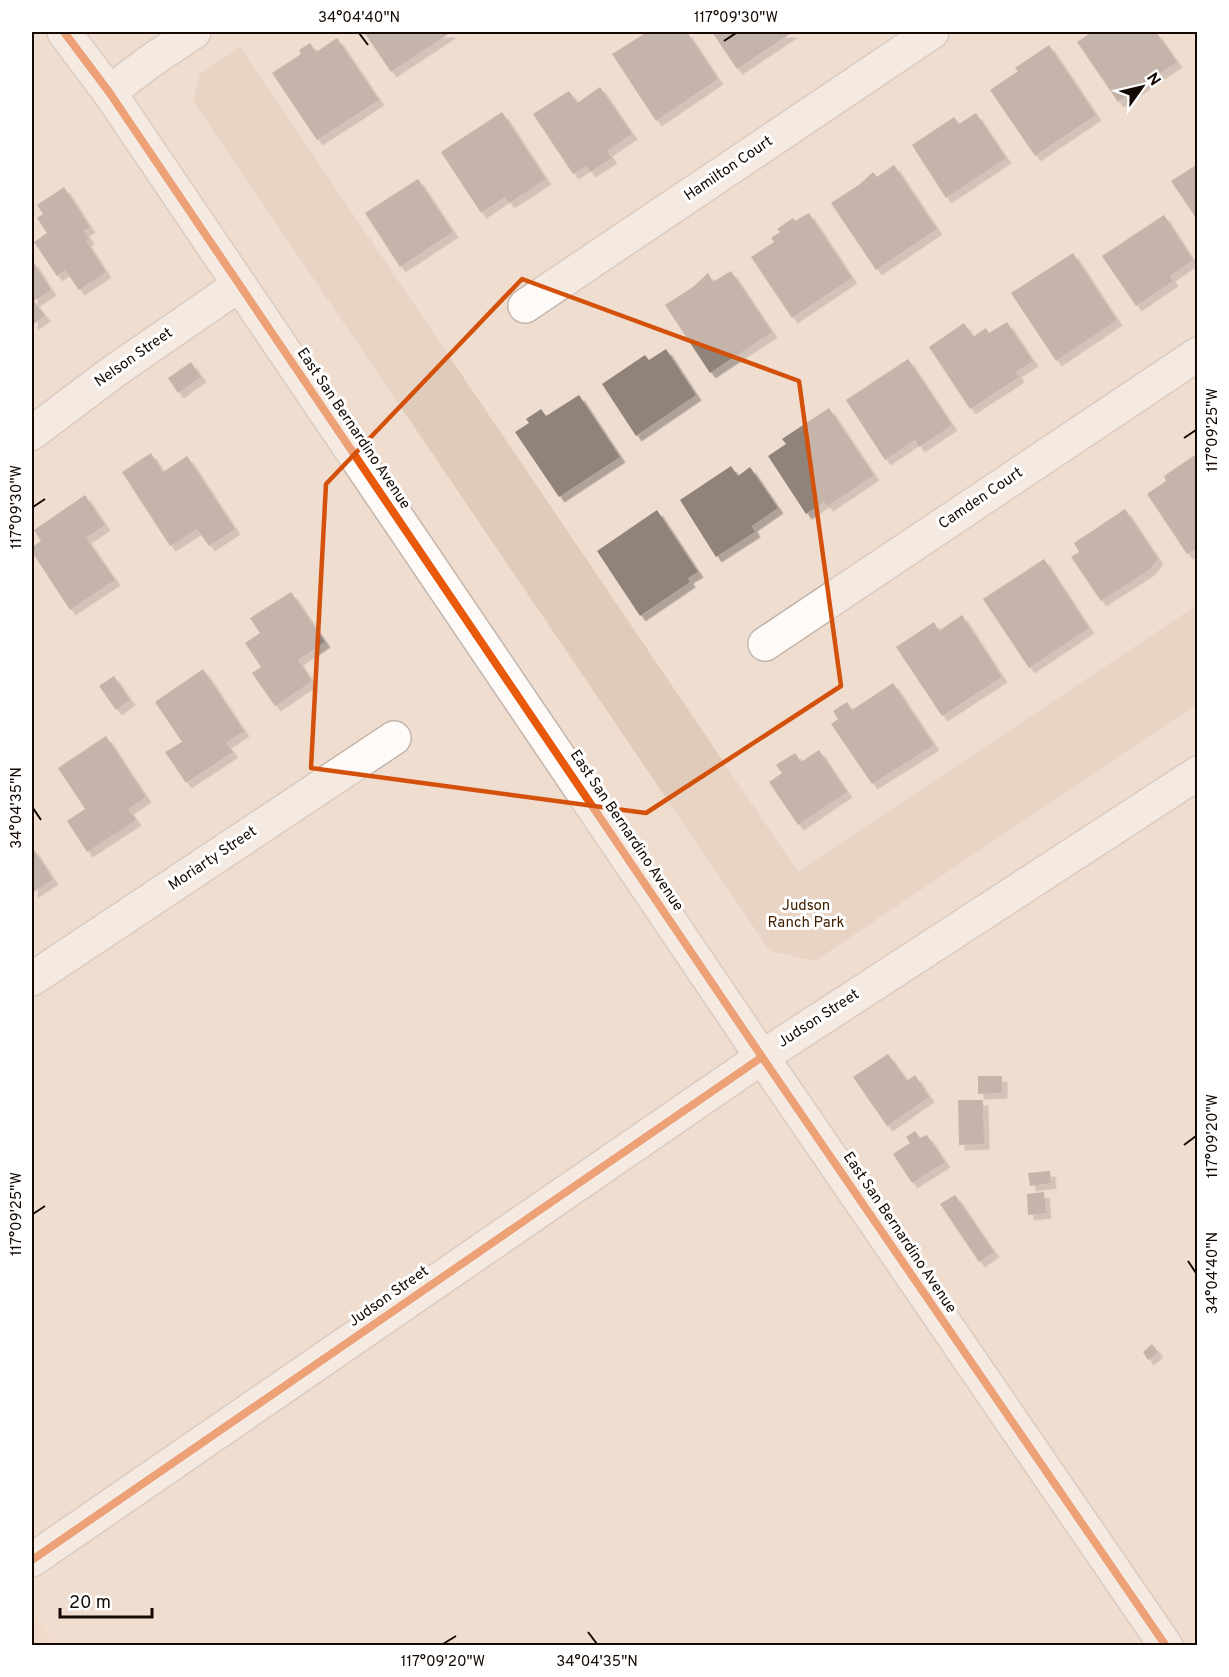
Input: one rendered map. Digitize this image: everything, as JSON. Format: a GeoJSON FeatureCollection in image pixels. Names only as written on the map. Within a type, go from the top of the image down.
{"type":"FeatureCollection","features":[{"type":"Feature","properties":{"kind":"street","name":"East San Bernardino Avenue"},"geometry":{"type":"LineString","coordinates":[[64,32],[109,92],[762,1057],[1166,1646]]}},
{"type":"Feature","properties":{"kind":"street"},"geometry":{"type":"LineString","coordinates":[[109,92],[194,32]]}},
{"type":"Feature","properties":{"kind":"street","name":"Hamilton Court"},"geometry":{"type":"LineString","coordinates":[[525,306],[932,32]]}},
{"type":"Feature","properties":{"kind":"street","name":"Nelson Street"},"geometry":{"type":"LineString","coordinates":[[32,433],[113,372],[239,285]]}},
{"type":"Feature","properties":{"kind":"street","name":"Camden Court"},"geometry":{"type":"LineString","coordinates":[[765,644],[1197,354]]}},
{"type":"Feature","properties":{"kind":"street","name":"Moriarty Street"},"geometry":{"type":"LineString","coordinates":[[32,979],[394,738]]}},
{"type":"Feature","properties":{"kind":"street","name":"Judson Street"},"geometry":{"type":"LineString","coordinates":[[32,1560],[762,1057],[1197,773]]}},
{"type":"Feature","properties":{"kind":"highlighted area"},"geometry":{"type":"Polygon","coordinates":[[[522,279],[799,381],[841,686],[646,813],[311,768],[326,484],[522,279]]]}},
{"type":"Feature","properties":{"kind":"shaded area"},"geometry":{"type":"Polygon","coordinates":[[[35,1615],[56,1645],[32,1645],[32,1617],[35,1615]]]}},
{"type":"Feature","properties":{"kind":"green space","name":"Judson Ranch Park"},"geometry":{"type":"Polygon","coordinates":[[[240,47],[798,872],[1197,605],[1197,704],[815,961],[770,951],[193,101],[200,74],[240,47]]]}},
{"type":"Feature","properties":{"kind":"building"},"geometry":{"type":"Polygon","coordinates":[[[364,32],[449,32],[450,33],[391,72],[364,32]]]}},
{"type":"Feature","properties":{"kind":"building"},"geometry":{"type":"Polygon","coordinates":[[[647,32],[687,32],[718,79],[656,121],[612,54],[647,32]]]}},
{"type":"Feature","properties":{"kind":"building"},"geometry":{"type":"Polygon","coordinates":[[[712,32],[793,32],[737,69],[712,32]]]}},
{"type":"Feature","properties":{"kind":"building"},"geometry":{"type":"Polygon","coordinates":[[[1092,32],[1156,32],[1177,62],[1118,102],[1077,42],[1092,32]]]}},
{"type":"Feature","properties":{"kind":"building"},"geometry":{"type":"Polygon","coordinates":[[[337,38],[379,100],[317,140],[272,73],[301,54],[299,50],[310,43],[316,52],[337,38]]]}},
{"type":"Feature","properties":{"kind":"building"},"geometry":{"type":"Polygon","coordinates":[[[1049,45],[1096,115],[1035,156],[990,90],[1018,71],[1015,68],[1049,45]]]}},
{"type":"Feature","properties":{"kind":"building"},"geometry":{"type":"Polygon","coordinates":[[[600,87],[632,134],[607,151],[612,158],[590,172],[586,166],[573,174],[533,114],[569,91],[577,103],[600,87]]]}},
{"type":"Feature","properties":{"kind":"building"},"geometry":{"type":"Polygon","coordinates":[[[502,112],[546,179],[509,203],[505,197],[481,213],[441,152],[502,112]]]}},
{"type":"Feature","properties":{"kind":"building"},"geometry":{"type":"Polygon","coordinates":[[[976,113],[1006,158],[946,198],[912,145],[954,117],[959,124],[976,113]]]}},
{"type":"Feature","properties":{"kind":"building"},"geometry":{"type":"Polygon","coordinates":[[[1198,164],[1198,221],[1171,181],[1198,164]]]}},
{"type":"Feature","properties":{"kind":"building"},"geometry":{"type":"Polygon","coordinates":[[[894,165],[937,229],[876,270],[831,203],[860,184],[873,172],[877,177],[894,165]]]}},
{"type":"Feature","properties":{"kind":"building"},"geometry":{"type":"Polygon","coordinates":[[[418,179],[453,232],[400,267],[365,213],[418,179]]]}},
{"type":"Feature","properties":{"kind":"building"},"geometry":{"type":"Polygon","coordinates":[[[64,187],[90,227],[84,231],[89,239],[86,241],[106,272],[79,290],[65,270],[57,276],[34,242],[47,233],[37,218],[43,214],[37,205],[64,187]]]}},
{"type":"Feature","properties":{"kind":"building"},"geometry":{"type":"Polygon","coordinates":[[[809,213],[852,278],[792,318],[751,257],[774,242],[771,238],[780,232],[777,229],[793,218],[795,221],[809,213]]]}},
{"type":"Feature","properties":{"kind":"building"},"geometry":{"type":"Polygon","coordinates":[[[1164,215],[1193,260],[1170,276],[1173,281],[1136,306],[1102,256],[1164,215]]]}},
{"type":"Feature","properties":{"kind":"building"},"geometry":{"type":"Polygon","coordinates":[[[1073,253],[1117,320],[1056,361],[1011,293],[1073,253]]]}},
{"type":"Feature","properties":{"kind":"building"},"geometry":{"type":"Polygon","coordinates":[[[32,260],[51,290],[34,301],[45,316],[32,325],[32,260]]]}},
{"type":"Feature","properties":{"kind":"building"},"geometry":{"type":"Polygon","coordinates":[[[731,271],[772,332],[710,373],[665,305],[693,287],[708,273],[713,282],[731,271]]]}},
{"type":"Feature","properties":{"kind":"building"},"geometry":{"type":"Polygon","coordinates":[[[1007,322],[1033,361],[1016,372],[1019,377],[970,409],[929,347],[964,323],[973,337],[986,328],[989,333],[1007,322]]]}},
{"type":"Feature","properties":{"kind":"building"},"geometry":{"type":"Polygon","coordinates":[[[666,349],[696,395],[636,436],[602,384],[645,355],[649,360],[666,349]]]}},
{"type":"Feature","properties":{"kind":"building"},"geometry":{"type":"Polygon","coordinates":[[[908,359],[952,425],[919,447],[915,440],[885,460],[846,400],[908,359]]]}},
{"type":"Feature","properties":{"kind":"building"},"geometry":{"type":"Polygon","coordinates":[[[191,362],[201,377],[178,393],[168,378],[191,362]]]}},
{"type":"Feature","properties":{"kind":"building"},"geometry":{"type":"Polygon","coordinates":[[[579,395],[620,457],[559,497],[515,432],[529,423],[526,419],[541,409],[546,416],[579,395]]]}},
{"type":"Feature","properties":{"kind":"building"},"geometry":{"type":"Polygon","coordinates":[[[829,408],[874,475],[828,506],[824,502],[806,514],[768,456],[786,444],[782,439],[829,408]]]}},
{"type":"Feature","properties":{"kind":"building"},"geometry":{"type":"Polygon","coordinates":[[[151,453],[163,472],[187,456],[235,529],[209,546],[197,529],[170,546],[122,472],[151,453]]]}},
{"type":"Feature","properties":{"kind":"building"},"geometry":{"type":"Polygon","coordinates":[[[1198,453],[1198,548],[1187,554],[1147,494],[1166,481],[1164,476],[1198,453]]]}},
{"type":"Feature","properties":{"kind":"building"},"geometry":{"type":"Polygon","coordinates":[[[731,466],[738,476],[750,467],[778,508],[752,526],[755,532],[716,557],[680,500],[731,466]]]}},
{"type":"Feature","properties":{"kind":"building"},"geometry":{"type":"Polygon","coordinates":[[[85,495],[105,525],[86,538],[115,580],[70,610],[32,552],[32,547],[41,541],[34,530],[85,495]]]}},
{"type":"Feature","properties":{"kind":"building"},"geometry":{"type":"Polygon","coordinates":[[[1125,509],[1158,559],[1149,570],[1101,601],[1071,557],[1079,552],[1074,543],[1125,509]]]}},
{"type":"Feature","properties":{"kind":"building"},"geometry":{"type":"Polygon","coordinates":[[[657,510],[698,572],[688,578],[690,582],[640,616],[597,551],[657,510]]]}},
{"type":"Feature","properties":{"kind":"building"},"geometry":{"type":"Polygon","coordinates":[[[1044,559],[1089,628],[1029,668],[983,599],[1044,559]]]}},
{"type":"Feature","properties":{"kind":"building"},"geometry":{"type":"Polygon","coordinates":[[[291,592],[325,642],[298,660],[312,681],[275,706],[252,673],[261,667],[245,643],[260,633],[250,618],[291,592]]]}},
{"type":"Feature","properties":{"kind":"building"},"geometry":{"type":"Polygon","coordinates":[[[962,615],[1002,677],[942,716],[896,647],[934,622],[939,631],[962,615]]]}},
{"type":"Feature","properties":{"kind":"building"},"geometry":{"type":"Polygon","coordinates":[[[203,669],[244,731],[226,743],[233,752],[186,783],[165,752],[182,742],[155,702],[203,669]]]}},
{"type":"Feature","properties":{"kind":"building"},"geometry":{"type":"Polygon","coordinates":[[[114,676],[130,700],[116,710],[99,686],[114,676]]]}},
{"type":"Feature","properties":{"kind":"building"},"geometry":{"type":"Polygon","coordinates":[[[893,683],[934,745],[872,784],[831,724],[838,719],[833,711],[847,702],[852,710],[893,683]]]}},
{"type":"Feature","properties":{"kind":"building"},"geometry":{"type":"Polygon","coordinates":[[[106,736],[146,797],[128,809],[136,820],[87,852],[67,821],[85,809],[58,768],[106,736]]]}},
{"type":"Feature","properties":{"kind":"building"},"geometry":{"type":"Polygon","coordinates":[[[819,750],[847,792],[798,825],[769,782],[782,773],[776,765],[795,753],[801,762],[819,750]]]}},
{"type":"Feature","properties":{"kind":"building"},"geometry":{"type":"Polygon","coordinates":[[[32,847],[53,879],[32,893],[32,847]]]}},
{"type":"Feature","properties":{"kind":"building"},"geometry":{"type":"Polygon","coordinates":[[[888,1054],[907,1081],[915,1075],[929,1097],[887,1126],[853,1077],[888,1054]]]}},
{"type":"Feature","properties":{"kind":"building"},"geometry":{"type":"Polygon","coordinates":[[[978,1076],[1002,1076],[1002,1093],[978,1094],[978,1076]]]}},
{"type":"Feature","properties":{"kind":"building"},"geometry":{"type":"Polygon","coordinates":[[[958,1100],[983,1100],[984,1144],[959,1145],[958,1100]]]}},
{"type":"Feature","properties":{"kind":"building"},"geometry":{"type":"Polygon","coordinates":[[[915,1131],[920,1138],[927,1135],[945,1162],[912,1183],[893,1154],[910,1143],[906,1137],[915,1131]]]}},
{"type":"Feature","properties":{"kind":"building"},"geometry":{"type":"Polygon","coordinates":[[[1050,1171],[1051,1183],[1030,1186],[1028,1173],[1050,1171]]]}},
{"type":"Feature","properties":{"kind":"building"},"geometry":{"type":"Polygon","coordinates":[[[1044,1192],[1046,1213],[1028,1215],[1027,1194],[1044,1192]]]}},
{"type":"Feature","properties":{"kind":"building"},"geometry":{"type":"Polygon","coordinates":[[[955,1195],[994,1252],[979,1262],[940,1204],[955,1195]]]}},
{"type":"Feature","properties":{"kind":"building"},"geometry":{"type":"Polygon","coordinates":[[[1152,1344],[1158,1352],[1148,1360],[1143,1352],[1152,1344]]]}},
{"type":"Feature","properties":{"kind":"cycle path"},"geometry":{"type":"LineString","coordinates":[[64,32],[109,92],[762,1057],[1166,1646]]}},
{"type":"Feature","properties":{"kind":"cycle path"},"geometry":{"type":"LineString","coordinates":[[32,1560],[762,1057]]}}]}
